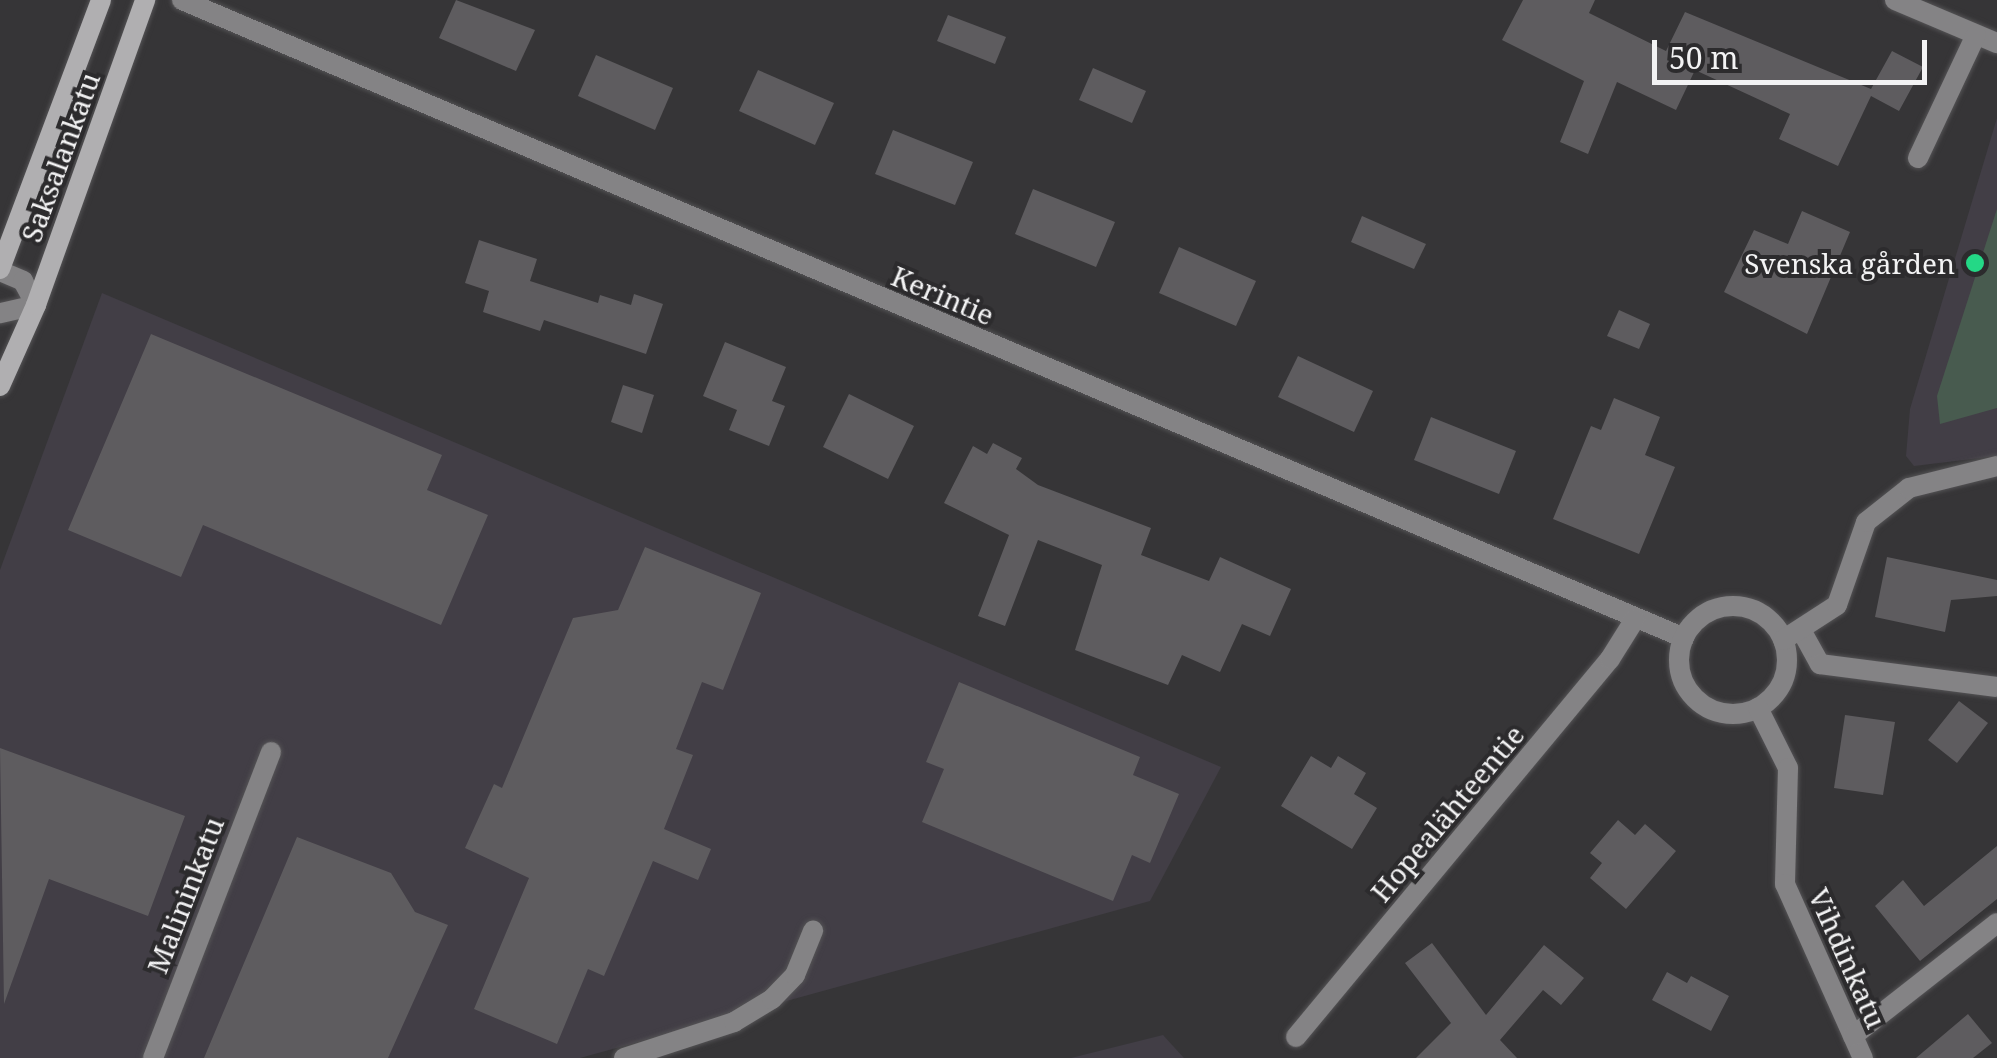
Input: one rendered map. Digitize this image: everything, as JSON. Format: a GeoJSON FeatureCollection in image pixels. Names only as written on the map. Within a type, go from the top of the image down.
{"type":"FeatureCollection","features":[{"type":"Feature","properties":{"kind":"main road","name":"Saksalankatu"},"geometry":{"type":"LineString","coordinates":[[0,270],[101,0]]}},
{"type":"Feature","properties":{"kind":"main road","name":"Saksalankatu"},"geometry":{"type":"LineString","coordinates":[[0,386],[36,305],[146,0]]}},
{"type":"Feature","properties":{"kind":"street","name":"Kerintie"},"geometry":{"type":"LineString","coordinates":[[182,0],[1684,638]]}},
{"type":"Feature","properties":{"kind":"street"},"geometry":{"type":"LineString","coordinates":[[1895,0],[1997,43]]}},
{"type":"Feature","properties":{"kind":"street"},"geometry":{"type":"LineString","coordinates":[[1918,158],[1976,35]]}},
{"type":"Feature","properties":{"kind":"street"},"geometry":{"type":"LineString","coordinates":[[0,270],[23,281],[36,305],[0,313]]}},
{"type":"Feature","properties":{"kind":"street"},"geometry":{"type":"LineString","coordinates":[[1997,466],[1909,488],[1866,522],[1837,604],[1792,635],[1779,689],[1758,708],[1727,714],[1699,702],[1681,674],[1684,638],[1704,615],[1737,606],[1767,618],[1792,635],[1820,664],[1997,687]]}},
{"type":"Feature","properties":{"kind":"street","name":"Hopealähteentie"},"geometry":{"type":"LineString","coordinates":[[1296,1036],[1610,659],[1635,620]]}},
{"type":"Feature","properties":{"kind":"street","name":"Vihdinkatu"},"geometry":{"type":"LineString","coordinates":[[1758,708],[1788,768],[1785,884],[1864,1058]]}},
{"type":"Feature","properties":{"kind":"street","name":"Malininkatu"},"geometry":{"type":"LineString","coordinates":[[154,1058],[271,752]]}},
{"type":"Feature","properties":{"kind":"street"},"geometry":{"type":"LineString","coordinates":[[1853,1036],[1997,923]]}},
{"type":"Feature","properties":{"kind":"street"},"geometry":{"type":"LineString","coordinates":[[624,1058],[734,1022],[772,999],[795,975],[813,931]]}},
{"type":"Feature","properties":{"kind":"shaded area","name":"Svenska gården"},"geometry":{"type":"Polygon","coordinates":[[[1997,118],[1997,456],[1914,466],[1906,456],[1910,409],[1997,118]]]}},
{"type":"Feature","properties":{"kind":"shaded area"},"geometry":{"type":"Polygon","coordinates":[[[102,293],[1221,767],[1150,901],[580,1058],[0,1058],[0,570],[102,293]]]}},
{"type":"Feature","properties":{"kind":"shaded area"},"geometry":{"type":"Polygon","coordinates":[[[1163,1035],[1184,1058],[1071,1058],[1163,1035]]]}},
{"type":"Feature","properties":{"kind":"green space"},"geometry":{"type":"Polygon","coordinates":[[[1997,209],[1997,408],[1940,424],[1937,396],[1997,209]]]}},
{"type":"Feature","properties":{"kind":"building"},"geometry":{"type":"Polygon","coordinates":[[[456,0],[535,30],[516,71],[439,38],[456,0]]]}},
{"type":"Feature","properties":{"kind":"building"},"geometry":{"type":"Polygon","coordinates":[[[1523,0],[1595,0],[1589,13],[1666,51],[1685,12],[1871,89],[1892,51],[1923,67],[1899,111],[1871,96],[1838,166],[1779,139],[1790,114],[1695,70],[1676,110],[1617,82],[1588,154],[1560,142],[1584,81],[1502,40],[1523,0]]]}},
{"type":"Feature","properties":{"kind":"building"},"geometry":{"type":"Polygon","coordinates":[[[948,15],[1006,37],[995,64],[937,41],[948,15]]]}},
{"type":"Feature","properties":{"kind":"building"},"geometry":{"type":"Polygon","coordinates":[[[596,55],[673,88],[655,130],[578,96],[596,55]]]}},
{"type":"Feature","properties":{"kind":"building"},"geometry":{"type":"Polygon","coordinates":[[[1093,68],[1146,91],[1132,123],[1079,100],[1093,68]]]}},
{"type":"Feature","properties":{"kind":"building"},"geometry":{"type":"Polygon","coordinates":[[[758,70],[834,103],[815,145],[739,111],[758,70]]]}},
{"type":"Feature","properties":{"kind":"building"},"geometry":{"type":"Polygon","coordinates":[[[893,130],[973,162],[955,205],[875,174],[893,130]]]}},
{"type":"Feature","properties":{"kind":"building"},"geometry":{"type":"Polygon","coordinates":[[[1033,189],[1115,222],[1096,267],[1015,234],[1033,189]]]}},
{"type":"Feature","properties":{"kind":"building"},"geometry":{"type":"Polygon","coordinates":[[[1802,211],[1850,232],[1807,334],[1724,292],[1754,230],[1788,244],[1802,211]]]}},
{"type":"Feature","properties":{"kind":"building"},"geometry":{"type":"Polygon","coordinates":[[[1362,216],[1426,244],[1414,269],[1351,242],[1362,216]]]}},
{"type":"Feature","properties":{"kind":"building"},"geometry":{"type":"Polygon","coordinates":[[[479,240],[537,259],[530,281],[598,303],[600,295],[631,305],[634,294],[663,304],[646,354],[544,320],[540,331],[483,312],[489,291],[465,283],[479,240]]]}},
{"type":"Feature","properties":{"kind":"building"},"geometry":{"type":"Polygon","coordinates":[[[1179,247],[1256,281],[1236,326],[1159,293],[1179,247]]]}},
{"type":"Feature","properties":{"kind":"building"},"geometry":{"type":"Polygon","coordinates":[[[1619,310],[1650,324],[1639,349],[1607,336],[1619,310]]]}},
{"type":"Feature","properties":{"kind":"building"},"geometry":{"type":"Polygon","coordinates":[[[151,334],[442,455],[427,490],[488,515],[441,625],[203,525],[181,577],[68,530],[151,334]]]}},
{"type":"Feature","properties":{"kind":"building"},"geometry":{"type":"Polygon","coordinates":[[[725,342],[786,367],[772,401],[785,406],[769,446],[729,430],[737,410],[703,396],[725,342]]]}},
{"type":"Feature","properties":{"kind":"building"},"geometry":{"type":"Polygon","coordinates":[[[1298,356],[1373,391],[1354,432],[1278,397],[1298,356]]]}},
{"type":"Feature","properties":{"kind":"building"},"geometry":{"type":"Polygon","coordinates":[[[623,385],[654,395],[642,433],[611,422],[623,385]]]}},
{"type":"Feature","properties":{"kind":"building"},"geometry":{"type":"Polygon","coordinates":[[[849,394],[914,426],[888,479],[823,447],[849,394]]]}},
{"type":"Feature","properties":{"kind":"building"},"geometry":{"type":"Polygon","coordinates":[[[1614,398],[1660,417],[1645,455],[1675,467],[1639,554],[1553,519],[1591,426],[1601,430],[1614,398]]]}},
{"type":"Feature","properties":{"kind":"building"},"geometry":{"type":"Polygon","coordinates":[[[1431,417],[1516,451],[1499,494],[1414,460],[1431,417]]]}},
{"type":"Feature","properties":{"kind":"building"},"geometry":{"type":"Polygon","coordinates":[[[993,443],[1022,458],[1016,469],[1038,485],[1151,528],[1141,555],[1209,581],[1220,557],[1291,589],[1270,636],[1242,624],[1220,672],[1182,655],[1168,685],[1075,650],[1102,565],[1038,540],[1005,626],[978,616],[1009,535],[944,503],[973,446],[987,454],[993,443]]]}},
{"type":"Feature","properties":{"kind":"building"},"geometry":{"type":"Polygon","coordinates":[[[645,547],[761,593],[723,690],[702,682],[676,749],[693,755],[664,829],[711,849],[698,880],[653,861],[604,976],[588,969],[557,1044],[474,1009],[529,878],[465,848],[494,784],[502,788],[573,618],[618,610],[645,547]]]}},
{"type":"Feature","properties":{"kind":"building"},"geometry":{"type":"Polygon","coordinates":[[[1887,557],[1997,580],[1997,596],[1951,600],[1945,632],[1875,617],[1887,557]]]}},
{"type":"Feature","properties":{"kind":"building"},"geometry":{"type":"Polygon","coordinates":[[[959,682],[1140,757],[1133,775],[1179,794],[1150,863],[1132,855],[1113,901],[922,822],[944,769],[926,762],[959,682]]]}},
{"type":"Feature","properties":{"kind":"building"},"geometry":{"type":"Polygon","coordinates":[[[1959,701],[1988,723],[1957,763],[1928,740],[1959,701]]]}},
{"type":"Feature","properties":{"kind":"building"},"geometry":{"type":"Polygon","coordinates":[[[1845,715],[1895,722],[1883,795],[1834,788],[1845,715]]]}},
{"type":"Feature","properties":{"kind":"building"},"geometry":{"type":"Polygon","coordinates":[[[0,748],[185,816],[148,916],[49,879],[4,1004],[0,748]]]}},
{"type":"Feature","properties":{"kind":"building"},"geometry":{"type":"Polygon","coordinates":[[[1311,756],[1331,768],[1338,756],[1366,773],[1354,794],[1377,808],[1352,849],[1281,806],[1311,756]]]}},
{"type":"Feature","properties":{"kind":"building"},"geometry":{"type":"Polygon","coordinates":[[[1618,820],[1635,835],[1645,824],[1676,851],[1626,909],[1590,878],[1602,863],[1590,853],[1618,820]]]}},
{"type":"Feature","properties":{"kind":"building"},"geometry":{"type":"Polygon","coordinates":[[[297,837],[391,873],[415,912],[448,925],[388,1058],[204,1058],[297,837]]]}},
{"type":"Feature","properties":{"kind":"building"},"geometry":{"type":"Polygon","coordinates":[[[1997,846],[1997,899],[1920,961],[1875,906],[1903,880],[1924,906],[1997,846]]]}},
{"type":"Feature","properties":{"kind":"building"},"geometry":{"type":"Polygon","coordinates":[[[1432,943],[1486,1015],[1544,945],[1584,978],[1561,1005],[1543,990],[1500,1040],[1517,1058],[1416,1058],[1451,1023],[1405,963],[1432,943]]]}},
{"type":"Feature","properties":{"kind":"building"},"geometry":{"type":"Polygon","coordinates":[[[1667,972],[1687,983],[1691,976],[1729,996],[1711,1031],[1652,1000],[1667,972]]]}},
{"type":"Feature","properties":{"kind":"building"},"geometry":{"type":"Polygon","coordinates":[[[1968,1014],[1992,1043],[1973,1058],[1916,1058],[1968,1014]]]}},
{"type":"Feature","properties":{"kind":"place","name":"Svenska gården"},"geometry":{"type":"Point","coordinates":[1975,263]}}]}
